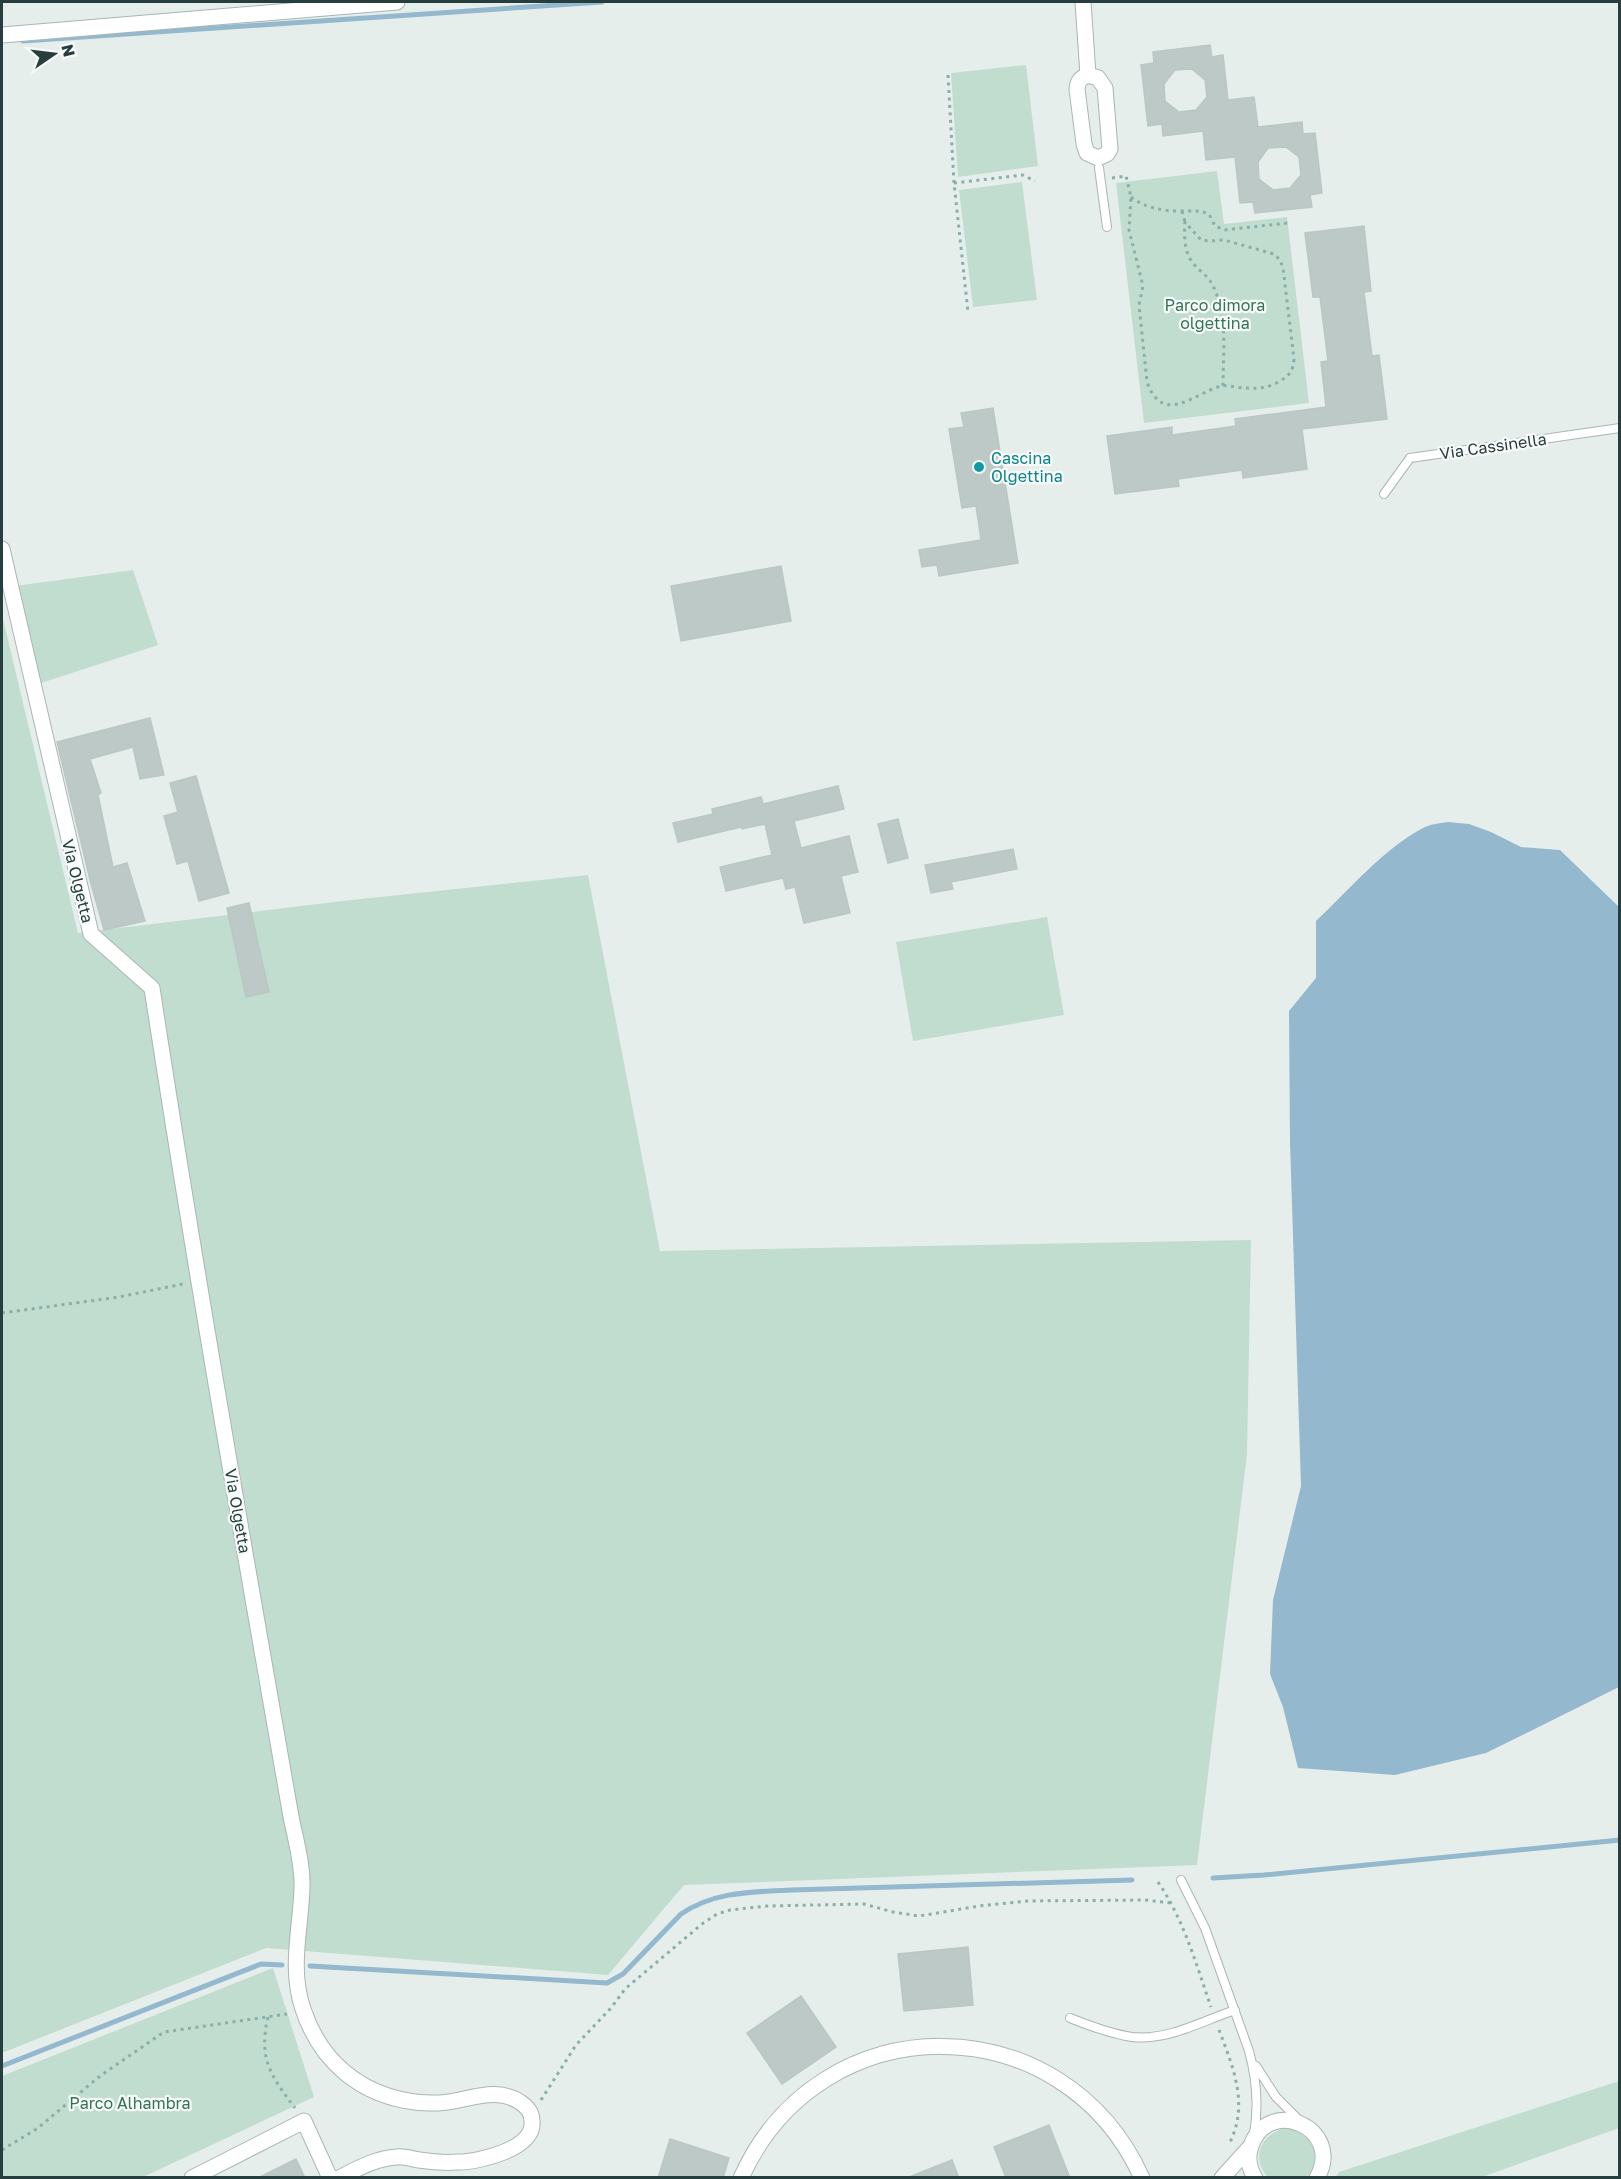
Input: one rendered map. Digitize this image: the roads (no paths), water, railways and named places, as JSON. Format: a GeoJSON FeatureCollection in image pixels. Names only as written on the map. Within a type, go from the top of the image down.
{"type":"FeatureCollection","features":[{"type":"Feature","properties":{"kind":"street"},"geometry":{"type":"LineString","coordinates":[[2,35],[397,2]]}},
{"type":"Feature","properties":{"kind":"street"},"geometry":{"type":"LineString","coordinates":[[1083,2],[1088,75]]}},
{"type":"Feature","properties":{"kind":"street"},"geometry":{"type":"LineString","coordinates":[[1088,75],[1098,78],[1105,88],[1110,149],[1107,154],[1098,158],[1087,153],[1082,133],[1077,89],[1081,78],[1088,75]]}},
{"type":"Feature","properties":{"kind":"street","name":"Via Olgetta"},"geometry":{"type":"LineString","coordinates":[[2,549],[91,934],[152,988],[199,1281],[303,1882],[295,1956],[296,1979],[302,2006],[312,2032],[325,2055],[363,2085],[386,2096],[414,2102],[440,2103],[486,2094],[510,2096],[530,2112],[532,2127],[526,2138],[518,2145],[495,2155],[469,2162],[454,2163],[392,2157],[373,2162],[339,2178]]}},
{"type":"Feature","properties":{"kind":"street"},"geometry":{"type":"LineString","coordinates":[[741,2178],[757,2148],[775,2124],[795,2103],[826,2079],[861,2061],[885,2053],[921,2046],[946,2046],[978,2049],[1009,2056],[1033,2065],[1064,2083],[1080,2095],[1108,2123],[1125,2146],[1142,2178]]}},
{"type":"Feature","properties":{"kind":"street"},"geometry":{"type":"LineString","coordinates":[[192,2178],[304,2121],[330,2178]]}},
{"type":"Feature","properties":{"kind":"street"},"geometry":{"type":"LineString","coordinates":[[1222,2178],[1260,2130],[1277,2121],[1296,2121],[1316,2135],[1323,2158],[1319,2175]]}},
{"type":"Feature","properties":{"kind":"street"},"geometry":{"type":"LineString","coordinates":[[1252,2143],[1249,2164],[1255,2178]]}},
{"type":"Feature","properties":{"kind":"lane"},"geometry":{"type":"LineString","coordinates":[[1099,168],[1107,226]]}},
{"type":"Feature","properties":{"kind":"lane","name":"Via Cassinella"},"geometry":{"type":"LineString","coordinates":[[1384,494],[1410,458],[1620,428]]}},
{"type":"Feature","properties":{"kind":"lane"},"geometry":{"type":"LineString","coordinates":[[1181,1880],[1205,1928],[1249,2051],[1258,2098],[1252,2143]]}},
{"type":"Feature","properties":{"kind":"lane"},"geometry":{"type":"LineString","coordinates":[[1070,2018],[1105,2031],[1134,2037],[1171,2034],[1235,2010]]}},
{"type":"Feature","properties":{"kind":"lane"},"geometry":{"type":"LineString","coordinates":[[1249,2051],[1276,2097],[1307,2127]]}},
{"type":"Feature","properties":{"kind":"water"},"geometry":{"type":"Polygon","coordinates":[[[1448,822],[1469,824],[1521,847],[1560,850],[1619,907],[1619,1687],[1486,1753],[1395,1775],[1298,1768],[1283,1707],[1270,1674],[1273,1600],[1301,1486],[1290,1142],[1289,1011],[1316,978],[1316,921],[1396,846],[1425,827],[1448,822]]]}},
{"type":"Feature","properties":{"kind":"waterway"},"geometry":{"type":"LineString","coordinates":[[23,41],[602,2]]}},
{"type":"Feature","properties":{"kind":"waterway"},"geometry":{"type":"LineString","coordinates":[[1213,1878],[1620,1840]]}},
{"type":"Feature","properties":{"kind":"waterway"},"geometry":{"type":"LineString","coordinates":[[310,1966],[607,1983],[623,1974],[681,1914],[707,1901],[735,1894],[792,1890],[1132,1880]]}},
{"type":"Feature","properties":{"kind":"waterway"},"geometry":{"type":"LineString","coordinates":[[2,2066],[261,1964],[282,1965]]}},
{"type":"Feature","properties":{"kind":"place","name":"Cascina Olgettina"},"geometry":{"type":"Point","coordinates":[979,467]}},
{"type":"Feature","properties":{"kind":"park label","name":"Parco dimora olgettina"},"geometry":{"type":"Point","coordinates":[1215,314]}},
{"type":"Feature","properties":{"kind":"park label","name":"Parco Alhambra"},"geometry":{"type":"Point","coordinates":[130,2103]}}]}
